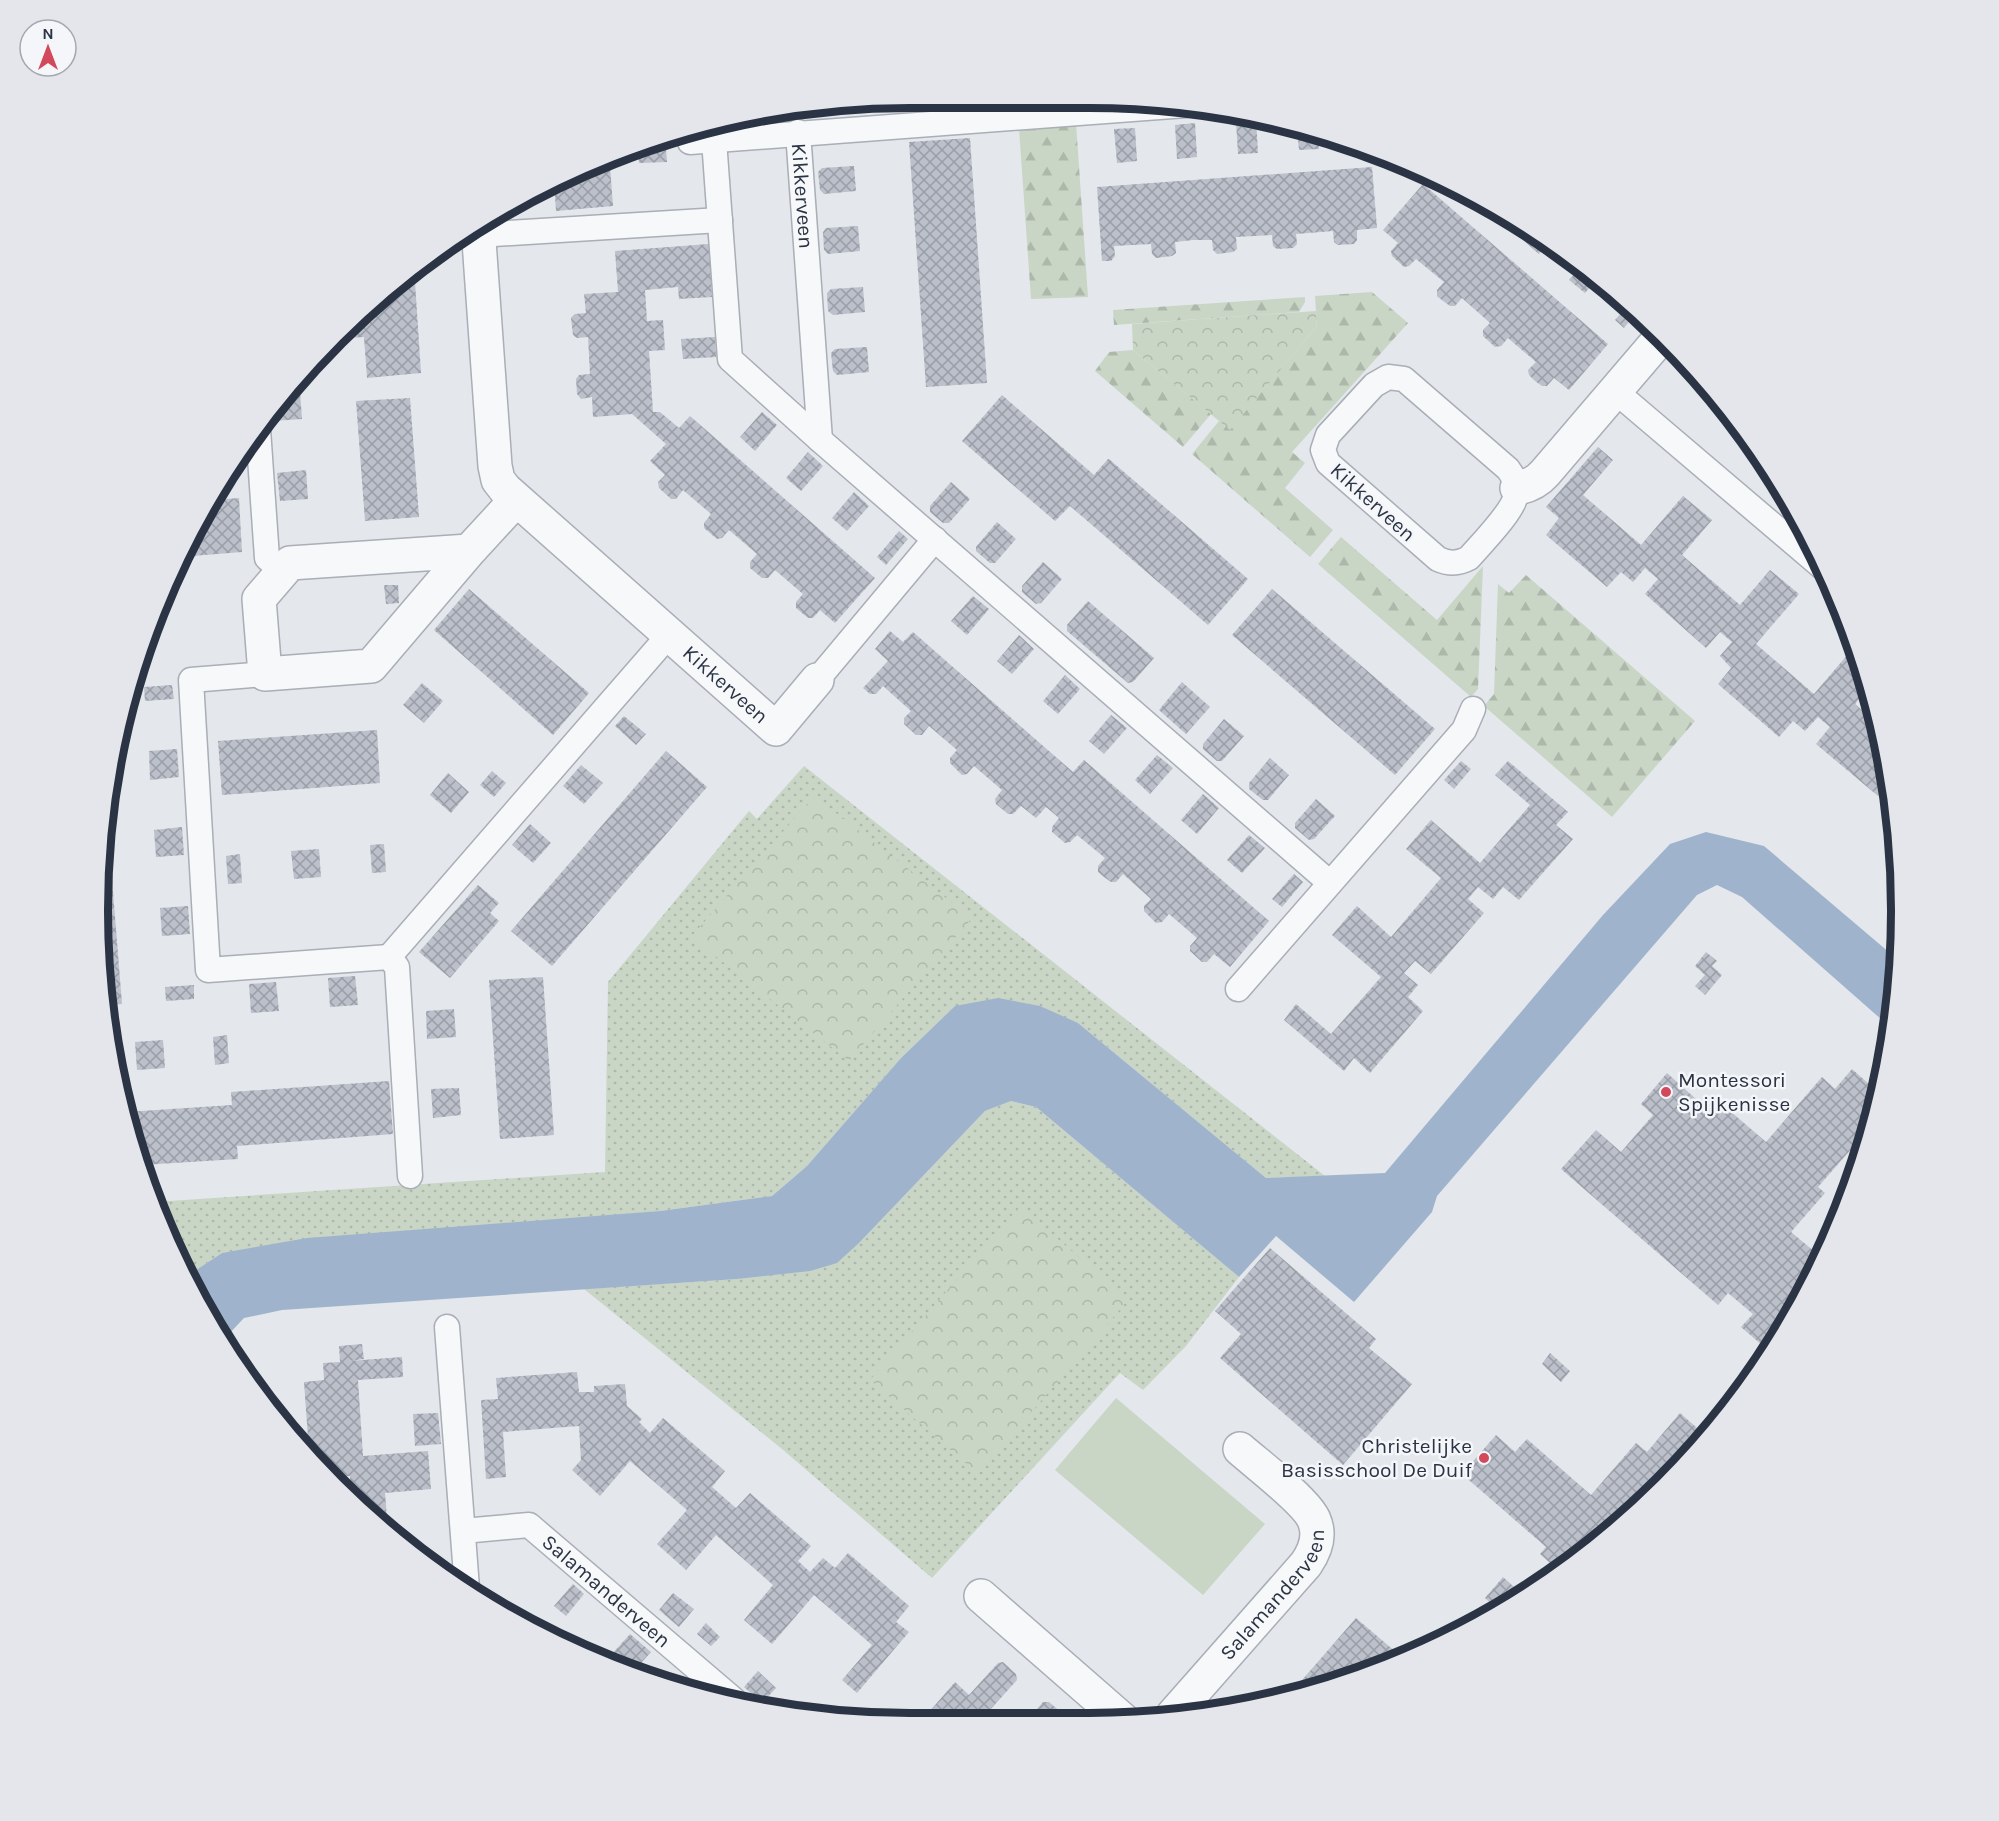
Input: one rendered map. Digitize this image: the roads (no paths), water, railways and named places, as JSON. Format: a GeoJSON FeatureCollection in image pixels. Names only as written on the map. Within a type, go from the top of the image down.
{"type":"FeatureCollection","features":[{"type":"Feature","properties":{"kind":"street","name":"Kikkerveen"},"geometry":{"type":"LineString","coordinates":[[478,235],[495,466],[498,480],[516,500],[776,729],[817,680]]}},
{"type":"Feature","properties":{"kind":"street"},"geometry":{"type":"LineString","coordinates":[[1517,488],[1538,481],[1656,343]]}},
{"type":"Feature","properties":{"kind":"street"},"geometry":{"type":"LineString","coordinates":[[469,551],[290,563],[260,599],[265,674],[371,666],[469,551],[516,500]]}},
{"type":"Feature","properties":{"kind":"street","name":"Salamanderveen"},"geometry":{"type":"LineString","coordinates":[[1180,1707],[1315,1551],[1317,1535],[1314,1520],[1306,1508],[1240,1449]]}},
{"type":"Feature","properties":{"kind":"street"},"geometry":{"type":"LineString","coordinates":[[981,1596],[1114,1712]]}},
{"type":"Feature","properties":{"kind":"lane","name":"Kikkerveen"},"geometry":{"type":"LineString","coordinates":[[690,139],[690,142],[798,132],[1129,110]]}},
{"type":"Feature","properties":{"kind":"lane","name":"Kikkerveen"},"geometry":{"type":"LineString","coordinates":[[798,132],[820,440]]}},
{"type":"Feature","properties":{"kind":"lane"},"geometry":{"type":"LineString","coordinates":[[714,140],[730,358],[820,440],[1330,883]]}},
{"type":"Feature","properties":{"kind":"lane","name":"Kikkerveen"},"geometry":{"type":"LineString","coordinates":[[485,231],[720,220]]}},
{"type":"Feature","properties":{"kind":"lane","name":"Kikkerveen"},"geometry":{"type":"LineString","coordinates":[[1395,377],[1404,379],[1508,469],[1515,477],[1517,488],[1511,508],[1469,558],[1461,563],[1445,562],[1438,559],[1328,464],[1323,450],[1324,443],[1328,435],[1380,380],[1395,377]]}},
{"type":"Feature","properties":{"kind":"lane"},"geometry":{"type":"LineString","coordinates":[[1615,391],[1807,554]]}},
{"type":"Feature","properties":{"kind":"lane"},"geometry":{"type":"LineString","coordinates":[[259,443],[267,558],[283,572]]}},
{"type":"Feature","properties":{"kind":"lane","name":"Kikkerveen"},"geometry":{"type":"LineString","coordinates":[[817,680],[935,539]]}},
{"type":"Feature","properties":{"kind":"lane"},"geometry":{"type":"LineString","coordinates":[[265,674],[191,680],[208,970],[389,957],[669,635]]}},
{"type":"Feature","properties":{"kind":"lane"},"geometry":{"type":"LineString","coordinates":[[1238,989],[1464,730],[1473,709]]}},
{"type":"Feature","properties":{"kind":"lane"},"geometry":{"type":"LineString","coordinates":[[389,957],[397,967],[410,1176]]}},
{"type":"Feature","properties":{"kind":"lane"},"geometry":{"type":"LineString","coordinates":[[447,1328],[466,1579]]}},
{"type":"Feature","properties":{"kind":"lane","name":"Salamanderveen"},"geometry":{"type":"LineString","coordinates":[[463,1531],[529,1525],[723,1691]]}},
{"type":"Feature","properties":{"kind":"water"},"geometry":{"type":"Polygon","coordinates":[[[1706,832],[1764,846],[1889,953],[1883,1021],[1742,897],[1717,885],[1697,895],[1437,1196],[1432,1212],[1354,1302],[1276,1236],[1239,1277],[1036,1107],[1011,1101],[985,1111],[860,1242],[837,1263],[810,1271],[737,1279],[282,1310],[244,1318],[229,1334],[194,1271],[222,1253],[307,1238],[660,1211],[772,1196],[807,1166],[901,1058],[955,1006],[998,998],[1040,1006],[1078,1023],[1266,1178],[1385,1173],[1603,915],[1670,844],[1706,832]]]}},
{"type":"Feature","properties":{"kind":"place","name":"Montessori Spijkenisse"},"geometry":{"type":"Point","coordinates":[1666,1092]}},
{"type":"Feature","properties":{"kind":"place","name":"Christelijke Basisschool De Duif"},"geometry":{"type":"Point","coordinates":[1484,1458]}}]}
